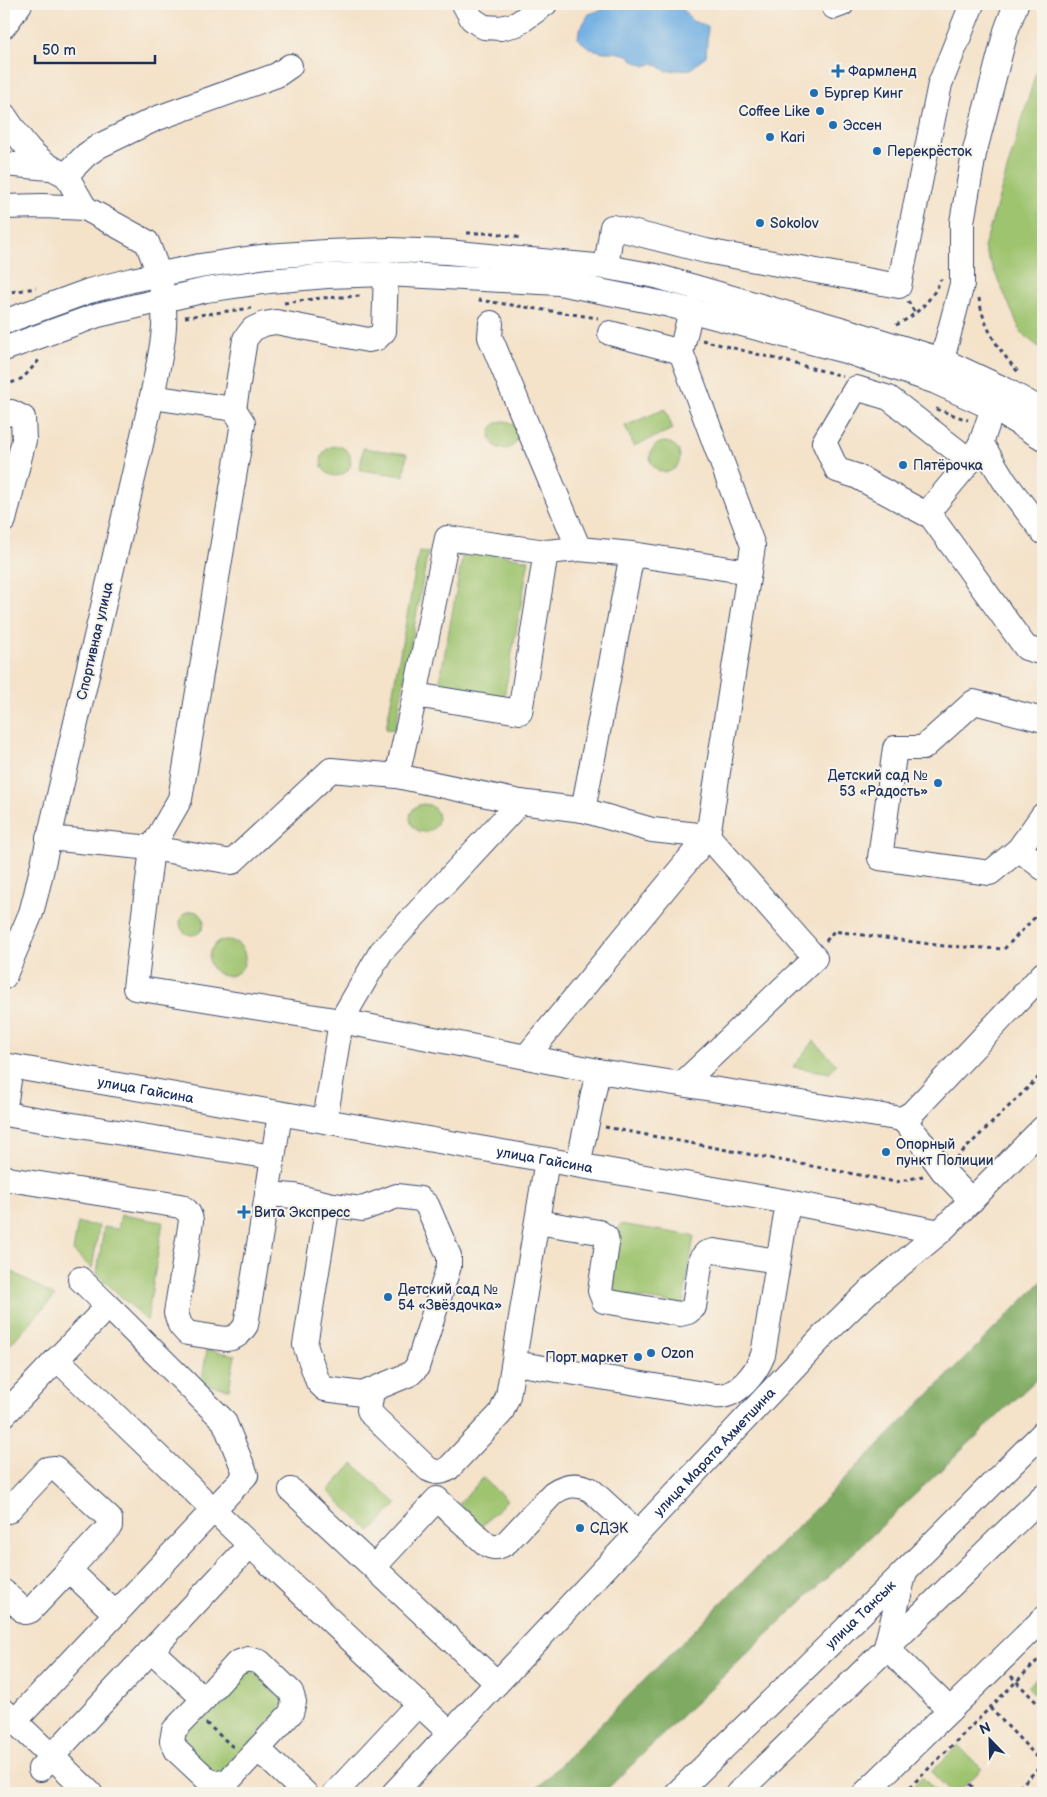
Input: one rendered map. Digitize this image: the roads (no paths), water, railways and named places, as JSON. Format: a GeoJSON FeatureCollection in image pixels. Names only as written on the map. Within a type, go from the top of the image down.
{"type":"FeatureCollection","features":[{"type":"Feature","properties":{"kind":"street"},"geometry":{"type":"LineString","coordinates":[[4,26],[20,4]]}},
{"type":"Feature","properties":{"kind":"street"},"geometry":{"type":"LineString","coordinates":[[468,11],[484,27],[501,28],[517,24],[546,4]]}},
{"type":"Feature","properties":{"kind":"street"},"geometry":{"type":"LineString","coordinates":[[606,267],[612,227],[706,251],[899,286],[940,84],[972,4]]}},
{"type":"Feature","properties":{"kind":"street"},"geometry":{"type":"LineString","coordinates":[[939,371],[962,284],[962,222],[974,154],[1006,31],[1016,4]]}},
{"type":"Feature","properties":{"kind":"street"},"geometry":{"type":"LineString","coordinates":[[4,164],[58,172],[99,146],[155,119],[277,75],[290,66]]}},
{"type":"Feature","properties":{"kind":"street"},"geometry":{"type":"LineString","coordinates":[[4,115],[26,147],[58,172],[85,208]]}},
{"type":"Feature","properties":{"kind":"street"},"geometry":{"type":"LineString","coordinates":[[4,207],[85,208]]}},
{"type":"Feature","properties":{"kind":"street","name":"Спортивная улица"},"geometry":{"type":"LineString","coordinates":[[4,977],[33,908],[152,397],[165,321],[164,298],[147,242],[85,208]]}},
{"type":"Feature","properties":{"kind":"street"},"geometry":{"type":"LineString","coordinates":[[4,322],[89,291],[158,274],[267,256],[380,250],[447,252],[606,267],[656,276],[851,332],[939,371],[993,408],[1043,438]]}},
{"type":"Feature","properties":{"kind":"street"},"geometry":{"type":"LineString","coordinates":[[4,348],[91,317],[164,298],[269,281],[327,276],[386,274],[559,283],[691,310],[810,341],[939,371],[1004,389],[1043,411]]}},
{"type":"Feature","properties":{"kind":"street"},"geometry":{"type":"LineString","coordinates":[[386,274],[384,331],[377,338],[368,340],[276,322],[253,328],[245,339],[234,409],[243,423],[180,799],[152,848],[135,988],[341,1021],[598,1070],[902,1119],[944,1171],[972,1201]]}},
{"type":"Feature","properties":{"kind":"street"},"geometry":{"type":"LineString","coordinates":[[526,1057],[708,836],[753,546],[690,345],[691,310]]}},
{"type":"Feature","properties":{"kind":"street"},"geometry":{"type":"LineString","coordinates":[[491,323],[490,337],[579,549]]}},
{"type":"Feature","properties":{"kind":"street"},"geometry":{"type":"LineString","coordinates":[[609,327],[690,345]]}},
{"type":"Feature","properties":{"kind":"street"},"geometry":{"type":"LineString","coordinates":[[993,408],[975,452],[926,514],[856,476],[837,470],[824,442],[856,388],[889,398],[975,452],[1005,482],[1043,532]]}},
{"type":"Feature","properties":{"kind":"street"},"geometry":{"type":"LineString","coordinates":[[152,397],[234,409]]}},
{"type":"Feature","properties":{"kind":"street"},"geometry":{"type":"LineString","coordinates":[[4,415],[11,412],[24,418],[24,440],[4,520]]}},
{"type":"Feature","properties":{"kind":"street"},"geometry":{"type":"LineString","coordinates":[[928,512],[1026,648],[1043,653]]}},
{"type":"Feature","properties":{"kind":"street"},"geometry":{"type":"LineString","coordinates":[[397,776],[447,538],[546,552],[579,549],[632,554],[749,572]]}},
{"type":"Feature","properties":{"kind":"street"},"geometry":{"type":"LineString","coordinates":[[415,695],[520,712],[546,552]]}},
{"type":"Feature","properties":{"kind":"street"},"geometry":{"type":"LineString","coordinates":[[583,810],[632,554]]}},
{"type":"Feature","properties":{"kind":"street"},"geometry":{"type":"LineString","coordinates":[[1043,720],[974,702],[923,748],[895,748],[880,858],[990,873],[1019,849],[1043,815]]}},
{"type":"Feature","properties":{"kind":"street"},"geometry":{"type":"LineString","coordinates":[[48,838],[152,848],[232,862],[331,770],[397,776],[520,802],[583,810],[652,830],[708,836],[814,958],[682,1084]]}},
{"type":"Feature","properties":{"kind":"street"},"geometry":{"type":"LineString","coordinates":[[325,1122],[341,1021],[381,952],[520,802]]}},
{"type":"Feature","properties":{"kind":"street"},"geometry":{"type":"LineString","coordinates":[[1019,849],[1043,868]]}},
{"type":"Feature","properties":{"kind":"street"},"geometry":{"type":"LineString","coordinates":[[902,1119],[912,1113],[1043,974]]}},
{"type":"Feature","properties":{"kind":"street"},"geometry":{"type":"LineString","coordinates":[[7,1066],[4,1113],[273,1157]]}},
{"type":"Feature","properties":{"kind":"street","name":"улица Гайсина"},"geometry":{"type":"LineString","coordinates":[[7,1066],[788,1202],[940,1232]]}},
{"type":"Feature","properties":{"kind":"street"},"geometry":{"type":"LineString","coordinates":[[578,1165],[598,1070]]}},
{"type":"Feature","properties":{"kind":"street"},"geometry":{"type":"LineString","coordinates":[[4,1177],[180,1206],[185,1209],[191,1221],[176,1314],[177,1319],[186,1333],[226,1339],[238,1335],[246,1325],[280,1114]]}},
{"type":"Feature","properties":{"kind":"street"},"geometry":{"type":"LineString","coordinates":[[940,1232],[1043,1128]]}},
{"type":"Feature","properties":{"kind":"street"},"geometry":{"type":"LineString","coordinates":[[372,1391],[369,1410],[372,1416],[428,1470],[438,1473],[448,1469],[501,1413],[507,1400],[514,1363],[547,1160]]}},
{"type":"Feature","properties":{"kind":"street"},"geometry":{"type":"LineString","coordinates":[[267,1194],[294,1196],[362,1209],[396,1196],[420,1199],[427,1205],[449,1256],[449,1266],[417,1367],[410,1374],[372,1391],[357,1394],[326,1389],[319,1384],[305,1350],[328,1204]]}},
{"type":"Feature","properties":{"kind":"street"},"geometry":{"type":"LineString","coordinates":[[514,1363],[716,1396],[729,1395],[753,1372],[761,1361],[788,1202]]}},
{"type":"Feature","properties":{"kind":"street"},"geometry":{"type":"LineString","coordinates":[[537,1222],[599,1232],[606,1237],[607,1244],[600,1292],[604,1301],[680,1314],[688,1312],[694,1307],[702,1259],[706,1253],[714,1251],[778,1261]]}},
{"type":"Feature","properties":{"kind":"street","name":"улица Марата Ахметшина"},"geometry":{"type":"LineString","coordinates":[[394,1793],[841,1317],[887,1275],[940,1232]]}},
{"type":"Feature","properties":{"kind":"street"},"geometry":{"type":"LineString","coordinates":[[80,1279],[224,1421],[246,1475],[116,1614],[9,1716],[46,1763],[90,1793]]}},
{"type":"Feature","properties":{"kind":"street"},"geometry":{"type":"LineString","coordinates":[[4,1415],[108,1306]]}},
{"type":"Feature","properties":{"kind":"street"},"geometry":{"type":"LineString","coordinates":[[57,1359],[250,1545],[450,1733]]}},
{"type":"Feature","properties":{"kind":"street","name":"улица Тансык"},"geometry":{"type":"LineString","coordinates":[[677,1793],[905,1571],[1043,1433]]}},
{"type":"Feature","properties":{"kind":"street"},"geometry":{"type":"LineString","coordinates":[[4,1592],[25,1612],[30,1612],[110,1526],[110,1519],[56,1468],[48,1469],[5,1511]]}},
{"type":"Feature","properties":{"kind":"street"},"geometry":{"type":"LineString","coordinates":[[374,1567],[437,1499],[438,1473]]}},
{"type":"Feature","properties":{"kind":"street"},"geometry":{"type":"LineString","coordinates":[[437,1499],[486,1544],[495,1548],[503,1546],[553,1493],[572,1485],[585,1486],[591,1490],[638,1533]]}},
{"type":"Feature","properties":{"kind":"street"},"geometry":{"type":"LineString","coordinates":[[291,1490],[497,1683]]}},
{"type":"Feature","properties":{"kind":"street"},"geometry":{"type":"LineString","coordinates":[[738,1793],[1043,1496]]}},
{"type":"Feature","properties":{"kind":"street"},"geometry":{"type":"LineString","coordinates":[[46,1763],[250,1545]]}},
{"type":"Feature","properties":{"kind":"street"},"geometry":{"type":"LineString","coordinates":[[69,1570],[116,1614]]}},
{"type":"Feature","properties":{"kind":"street"},"geometry":{"type":"LineString","coordinates":[[886,1647],[905,1571]]}},
{"type":"Feature","properties":{"kind":"street"},"geometry":{"type":"LineString","coordinates":[[865,1793],[1043,1619]]}},
{"type":"Feature","properties":{"kind":"street"},"geometry":{"type":"LineString","coordinates":[[886,1647],[950,1710]]}},
{"type":"Feature","properties":{"kind":"street"},"geometry":{"type":"LineString","coordinates":[[151,1650],[199,1705]]}},
{"type":"Feature","properties":{"kind":"street"},"geometry":{"type":"LineString","coordinates":[[248,1658],[260,1662],[285,1686],[293,1696],[294,1707],[291,1713],[252,1755],[228,1780],[214,1783],[209,1781],[176,1751],[172,1741],[174,1730],[237,1663],[248,1658]]}},
{"type":"Feature","properties":{"kind":"street"},"geometry":{"type":"LineString","coordinates":[[335,1793],[419,1703]]}},
{"type":"Feature","properties":{"kind":"street"},"geometry":{"type":"LineString","coordinates":[[252,1755],[305,1793]]}},
{"type":"Feature","properties":{"kind":"water"},"geometry":{"type":"Polygon","coordinates":[[[619,4],[663,4],[670,8],[682,8],[692,21],[708,26],[706,56],[691,69],[666,71],[654,63],[645,66],[634,61],[628,55],[591,49],[578,39],[579,31],[589,14],[619,4]]]}},
{"type":"Feature","properties":{"kind":"place","name":"Фармленд"},"geometry":{"type":"Point","coordinates":[838,71]}},
{"type":"Feature","properties":{"kind":"place","name":"Бургер Кинг"},"geometry":{"type":"Point","coordinates":[814,93]}},
{"type":"Feature","properties":{"kind":"place","name":"Coffee Like"},"geometry":{"type":"Point","coordinates":[820,111]}},
{"type":"Feature","properties":{"kind":"place","name":"Эссен"},"geometry":{"type":"Point","coordinates":[833,125]}},
{"type":"Feature","properties":{"kind":"place","name":"Kari"},"geometry":{"type":"Point","coordinates":[770,137]}},
{"type":"Feature","properties":{"kind":"place","name":"Перекрёсток"},"geometry":{"type":"Point","coordinates":[877,151]}},
{"type":"Feature","properties":{"kind":"place","name":"Sokolov"},"geometry":{"type":"Point","coordinates":[760,223]}},
{"type":"Feature","properties":{"kind":"place","name":"Пятёрочка"},"geometry":{"type":"Point","coordinates":[903,465]}},
{"type":"Feature","properties":{"kind":"place","name":"Детский сад № 53 «Радость»"},"geometry":{"type":"Point","coordinates":[938,783]}},
{"type":"Feature","properties":{"kind":"place","name":"Опорный пункт Полиции"},"geometry":{"type":"Point","coordinates":[886,1152]}},
{"type":"Feature","properties":{"kind":"place","name":"Вита Экспресс"},"geometry":{"type":"Point","coordinates":[244,1212]}},
{"type":"Feature","properties":{"kind":"place","name":"Детский сад № 54 «Звёздочка»"},"geometry":{"type":"Point","coordinates":[388,1297]}},
{"type":"Feature","properties":{"kind":"place","name":"Ozon"},"geometry":{"type":"Point","coordinates":[651,1353]}},
{"type":"Feature","properties":{"kind":"place","name":"Порт маркет"},"geometry":{"type":"Point","coordinates":[638,1357]}},
{"type":"Feature","properties":{"kind":"place","name":"СДЭК"},"geometry":{"type":"Point","coordinates":[580,1528]}}]}
